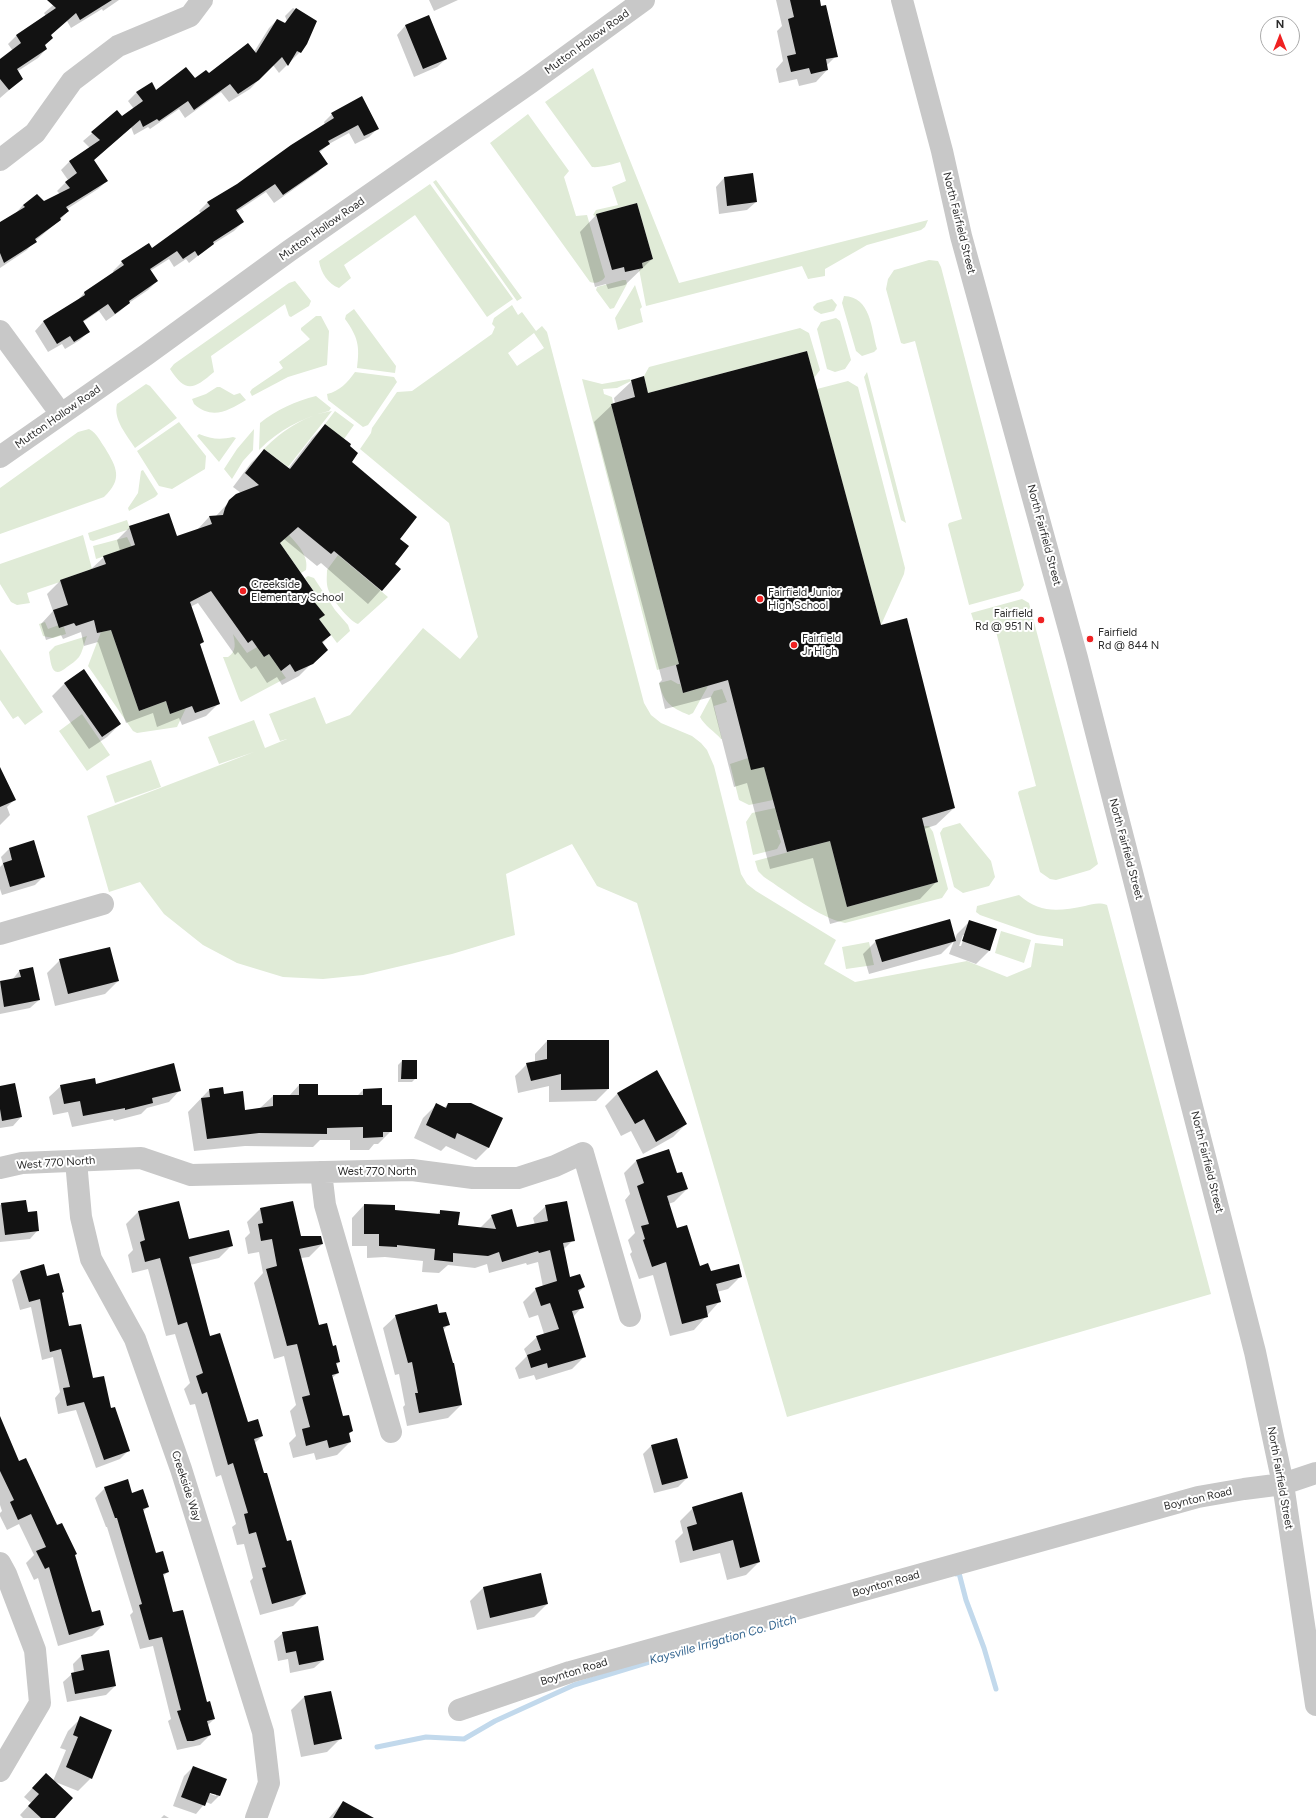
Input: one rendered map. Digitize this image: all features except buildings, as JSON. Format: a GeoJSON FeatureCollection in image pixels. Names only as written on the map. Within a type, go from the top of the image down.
{"type":"FeatureCollection","features":[{"type":"Feature","properties":{"kind":"street"},"geometry":{"type":"LineString","coordinates":[[0,160],[35,133],[72,81],[118,46],[190,16],[202,0]]}},
{"type":"Feature","properties":{"kind":"street","name":"Mutton Hollow Road"},"geometry":{"type":"LineString","coordinates":[[0,458],[290,251],[530,83],[644,0]]}},
{"type":"Feature","properties":{"kind":"street","name":"North Fairfield Street"},"geometry":{"type":"LineString","coordinates":[[902,0],[942,151],[961,236],[1075,650],[1255,1352],[1283,1484],[1316,1705]]}},
{"type":"Feature","properties":{"kind":"street"},"geometry":{"type":"LineString","coordinates":[[0,331],[61,414]]}},
{"type":"Feature","properties":{"kind":"street"},"geometry":{"type":"LineString","coordinates":[[0,934],[103,904]]}},
{"type":"Feature","properties":{"kind":"street","name":"West 770 North"},"geometry":{"type":"LineString","coordinates":[[0,1168],[22,1163],[141,1158],[191,1175],[412,1170],[474,1178],[518,1178],[555,1166],[583,1153],[630,1316]]}},
{"type":"Feature","properties":{"kind":"street","name":"Creekside Way"},"geometry":{"type":"LineString","coordinates":[[76,1161],[81,1217],[91,1259],[135,1339],[181,1469],[263,1732],[269,1783],[256,1818]]}},
{"type":"Feature","properties":{"kind":"street"},"geometry":{"type":"LineString","coordinates":[[322,1172],[325,1205],[391,1432]]}},
{"type":"Feature","properties":{"kind":"street","name":"Boynton Road"},"geometry":{"type":"LineString","coordinates":[[459,1710],[490,1698],[570,1672],[1198,1497],[1283,1484],[1316,1473]]}},
{"type":"Feature","properties":{"kind":"street"},"geometry":{"type":"LineString","coordinates":[[0,1563],[6,1574],[35,1650],[40,1703],[0,1771]]}},
{"type":"Feature","properties":{"kind":"green space"},"geometry":{"type":"Polygon","coordinates":[[[593,68],[679,283],[928,220],[925,227],[921,230],[867,245],[825,269],[825,276],[808,279],[802,266],[646,306],[639,269],[643,267],[642,263],[653,259],[637,203],[596,214],[597,217],[593,215],[596,210],[618,205],[612,187],[626,181],[620,162],[592,167],[545,102],[593,68]]]}},
{"type":"Feature","properties":{"kind":"green space"},"geometry":{"type":"Polygon","coordinates":[[[528,114],[569,171],[564,177],[576,216],[587,215],[605,277],[598,282],[590,282],[490,143],[528,114]]]}},
{"type":"Feature","properties":{"kind":"green space"},"geometry":{"type":"Polygon","coordinates":[[[436,180],[522,298],[517,301],[433,182],[436,180]]]}},
{"type":"Feature","properties":{"kind":"green space"},"geometry":{"type":"Polygon","coordinates":[[[430,184],[513,299],[487,317],[415,215],[344,265],[351,278],[339,288],[328,281],[321,270],[319,261],[430,184]]]}},
{"type":"Feature","properties":{"kind":"green space"},"geometry":{"type":"Polygon","coordinates":[[[929,260],[938,261],[941,267],[1024,585],[1020,591],[969,605],[948,525],[949,523],[962,519],[915,341],[904,344],[901,343],[886,289],[888,279],[894,270],[929,260]]]}},
{"type":"Feature","properties":{"kind":"green space"},"geometry":{"type":"Polygon","coordinates":[[[626,280],[627,284],[614,308],[610,309],[596,290],[597,287],[626,280]]]}},
{"type":"Feature","properties":{"kind":"green space"},"geometry":{"type":"Polygon","coordinates":[[[295,281],[311,301],[309,306],[291,317],[289,316],[285,304],[211,356],[214,372],[196,385],[186,385],[176,377],[170,369],[174,364],[289,283],[295,281]]]}},
{"type":"Feature","properties":{"kind":"green space"},"geometry":{"type":"Polygon","coordinates":[[[635,285],[642,307],[640,309],[643,322],[618,330],[615,318],[635,285]]]}},
{"type":"Feature","properties":{"kind":"green space"},"geometry":{"type":"Polygon","coordinates":[[[844,296],[853,298],[860,302],[865,308],[871,323],[877,349],[874,352],[862,356],[856,351],[842,303],[844,296]]]}},
{"type":"Feature","properties":{"kind":"green space"},"geometry":{"type":"Polygon","coordinates":[[[832,299],[837,305],[834,311],[821,314],[814,310],[813,307],[817,303],[832,299]]]}},
{"type":"Feature","properties":{"kind":"green space"},"geometry":{"type":"Polygon","coordinates":[[[512,305],[518,315],[522,312],[536,331],[542,326],[547,332],[644,703],[651,715],[661,723],[692,736],[707,750],[714,766],[741,874],[747,884],[756,891],[836,940],[824,964],[855,982],[967,961],[1007,977],[1031,967],[1035,943],[1063,946],[1063,939],[1037,935],[980,915],[976,912],[977,906],[1019,895],[1035,905],[1050,910],[1067,909],[1096,904],[1107,905],[1211,1294],[787,1417],[637,903],[597,886],[572,844],[506,874],[515,935],[452,954],[363,975],[323,979],[283,977],[237,963],[203,945],[164,914],[140,882],[109,892],[87,816],[254,752],[219,764],[208,737],[254,720],[265,748],[287,739],[280,741],[269,714],[315,697],[326,724],[350,715],[423,628],[460,659],[478,637],[449,523],[360,449],[371,433],[372,428],[397,392],[412,391],[492,334],[495,327],[492,324],[494,318],[512,305]],[[534,333],[508,353],[517,366],[544,348],[534,333]]]}},
{"type":"Feature","properties":{"kind":"green space"},"geometry":{"type":"Polygon","coordinates":[[[354,309],[396,366],[395,373],[357,368],[357,342],[353,331],[345,319],[346,315],[354,309]]]}},
{"type":"Feature","properties":{"kind":"green space"},"geometry":{"type":"Polygon","coordinates":[[[316,316],[321,316],[329,331],[327,365],[288,377],[252,396],[250,392],[252,389],[283,368],[279,362],[310,339],[301,330],[301,328],[316,316]]]}},
{"type":"Feature","properties":{"kind":"green space"},"geometry":{"type":"Polygon","coordinates":[[[836,318],[840,321],[851,360],[845,369],[835,372],[827,369],[817,329],[821,322],[836,318]]]}},
{"type":"Feature","properties":{"kind":"green space"},"geometry":{"type":"Polygon","coordinates":[[[800,328],[809,333],[820,370],[814,378],[807,351],[648,393],[644,376],[649,367],[800,328]]]}},
{"type":"Feature","properties":{"kind":"green space"},"geometry":{"type":"Polygon","coordinates":[[[355,372],[394,377],[397,382],[368,425],[363,427],[328,400],[327,394],[336,391],[343,386],[355,372]]]}},
{"type":"Feature","properties":{"kind":"green space"},"geometry":{"type":"Polygon","coordinates":[[[867,372],[906,523],[901,520],[864,377],[867,372]]]}},
{"type":"Feature","properties":{"kind":"green space"},"geometry":{"type":"Polygon","coordinates":[[[582,379],[602,384],[630,379],[631,381],[617,388],[603,389],[604,394],[612,397],[613,403],[611,404],[679,664],[657,670],[582,379]]]}},
{"type":"Feature","properties":{"kind":"green space"},"geometry":{"type":"Polygon","coordinates":[[[848,381],[858,387],[905,568],[904,574],[881,625],[817,389],[848,381]]]}},
{"type":"Feature","properties":{"kind":"green space"},"geometry":{"type":"Polygon","coordinates":[[[146,384],[150,386],[177,418],[135,448],[119,422],[116,410],[117,404],[146,384]]]}},
{"type":"Feature","properties":{"kind":"green space"},"geometry":{"type":"Polygon","coordinates":[[[217,387],[220,387],[234,395],[240,393],[246,400],[233,408],[214,413],[207,412],[194,404],[192,399],[206,394],[217,387]]]}},
{"type":"Feature","properties":{"kind":"green space"},"geometry":{"type":"Polygon","coordinates":[[[316,396],[331,408],[329,411],[309,417],[291,426],[274,436],[259,450],[260,423],[286,406],[316,396]]]}},
{"type":"Feature","properties":{"kind":"green space"},"geometry":{"type":"Polygon","coordinates":[[[332,411],[288,467],[264,449],[295,424],[313,416],[332,411]]]}},
{"type":"Feature","properties":{"kind":"green space"},"geometry":{"type":"Polygon","coordinates":[[[335,411],[354,425],[344,439],[325,424],[335,411]]]}},
{"type":"Feature","properties":{"kind":"green space"},"geometry":{"type":"Polygon","coordinates":[[[179,422],[206,456],[205,469],[172,489],[159,486],[137,451],[179,422]]]}},
{"type":"Feature","properties":{"kind":"green space"},"geometry":{"type":"Polygon","coordinates":[[[89,429],[98,437],[113,462],[116,479],[110,491],[104,497],[0,534],[0,488],[78,432],[89,429]]]}},
{"type":"Feature","properties":{"kind":"green space"},"geometry":{"type":"Polygon","coordinates":[[[254,429],[253,450],[243,461],[232,479],[224,469],[237,449],[254,429]]]}},
{"type":"Feature","properties":{"kind":"green space"},"geometry":{"type":"Polygon","coordinates":[[[199,434],[216,438],[236,438],[219,462],[197,436],[199,434]]]}},
{"type":"Feature","properties":{"kind":"green space"},"geometry":{"type":"Polygon","coordinates":[[[143,470],[158,494],[129,511],[128,508],[138,493],[141,471],[143,470]]]}},
{"type":"Feature","properties":{"kind":"green space"},"geometry":{"type":"Polygon","coordinates":[[[127,520],[130,529],[93,541],[90,540],[88,533],[127,520]]]}},
{"type":"Feature","properties":{"kind":"green space"},"geometry":{"type":"Polygon","coordinates":[[[83,535],[92,569],[27,593],[30,603],[17,605],[11,602],[0,584],[0,564],[83,535]]]}},
{"type":"Feature","properties":{"kind":"green space"},"geometry":{"type":"Polygon","coordinates":[[[289,535],[302,551],[306,560],[306,570],[301,573],[280,543],[289,535]]]}},
{"type":"Feature","properties":{"kind":"green space"},"geometry":{"type":"Polygon","coordinates":[[[127,537],[132,547],[96,559],[93,546],[127,537]]]}},
{"type":"Feature","properties":{"kind":"green space"},"geometry":{"type":"Polygon","coordinates":[[[338,555],[388,597],[358,624],[350,619],[341,609],[328,589],[327,570],[338,555]]]}},
{"type":"Feature","properties":{"kind":"green space"},"geometry":{"type":"Polygon","coordinates":[[[308,576],[314,578],[335,610],[348,625],[350,631],[337,643],[319,619],[324,615],[312,599],[317,596],[305,578],[308,576]]]}},
{"type":"Feature","properties":{"kind":"green space"},"geometry":{"type":"Polygon","coordinates":[[[1022,599],[1029,603],[1098,864],[1090,870],[1056,880],[1050,879],[1040,872],[1018,793],[1019,791],[1036,786],[994,624],[976,628],[971,613],[1022,599]]]}},
{"type":"Feature","properties":{"kind":"green space"},"geometry":{"type":"Polygon","coordinates":[[[45,622],[48,629],[59,625],[60,628],[64,627],[66,634],[53,638],[43,636],[39,624],[45,622]]]}},
{"type":"Feature","properties":{"kind":"green space"},"geometry":{"type":"Polygon","coordinates":[[[111,630],[139,711],[166,701],[170,714],[186,708],[177,727],[137,733],[133,731],[88,666],[101,632],[111,630]]]}},
{"type":"Feature","properties":{"kind":"green space"},"geometry":{"type":"Polygon","coordinates":[[[233,634],[247,653],[257,647],[264,657],[269,654],[286,678],[241,702],[223,657],[228,657],[233,652],[235,644],[233,634]]]}},
{"type":"Feature","properties":{"kind":"green space"},"geometry":{"type":"Polygon","coordinates":[[[87,636],[79,657],[62,671],[55,671],[52,666],[49,652],[55,646],[87,636]]]}},
{"type":"Feature","properties":{"kind":"green space"},"geometry":{"type":"Polygon","coordinates":[[[0,649],[43,712],[25,725],[18,716],[13,719],[0,700],[0,649]]]}},
{"type":"Feature","properties":{"kind":"green space"},"geometry":{"type":"Polygon","coordinates":[[[671,680],[680,684],[683,693],[708,686],[693,713],[689,715],[682,712],[672,707],[666,700],[659,683],[671,680]]]}},
{"type":"Feature","properties":{"kind":"green space"},"geometry":{"type":"Polygon","coordinates":[[[722,689],[727,702],[714,706],[721,739],[704,723],[700,717],[714,691],[722,689]]]}},
{"type":"Feature","properties":{"kind":"green space"},"geometry":{"type":"Polygon","coordinates":[[[82,714],[110,755],[87,771],[59,731],[82,714]]]}},
{"type":"Feature","properties":{"kind":"green space"},"geometry":{"type":"Polygon","coordinates":[[[748,758],[764,767],[773,800],[749,805],[739,800],[730,764],[748,758]]]}},
{"type":"Feature","properties":{"kind":"green space"},"geometry":{"type":"Polygon","coordinates":[[[151,760],[161,787],[115,803],[106,776],[151,760]]]}},
{"type":"Feature","properties":{"kind":"green space"},"geometry":{"type":"Polygon","coordinates":[[[775,808],[781,830],[777,830],[781,842],[777,849],[753,855],[746,822],[752,813],[775,808]]]}},
{"type":"Feature","properties":{"kind":"green space"},"geometry":{"type":"Polygon","coordinates":[[[960,823],[991,861],[995,877],[989,886],[963,893],[954,887],[940,833],[943,828],[960,823]]]}},
{"type":"Feature","properties":{"kind":"green space"},"geometry":{"type":"Polygon","coordinates":[[[924,826],[929,826],[933,832],[948,889],[942,898],[845,923],[825,916],[793,897],[764,877],[758,871],[755,861],[830,841],[847,907],[938,882],[924,826]]]}},
{"type":"Feature","properties":{"kind":"green space"},"geometry":{"type":"Polygon","coordinates":[[[1001,931],[1031,940],[1024,963],[995,953],[1001,931]]]}},
{"type":"Feature","properties":{"kind":"green space"},"geometry":{"type":"Polygon","coordinates":[[[869,942],[874,965],[846,969],[842,947],[869,942]]]}},
{"type":"Feature","properties":{"kind":"waterway","name":"Kaysville Irrigation Co. Ditch"},"geometry":{"type":"LineString","coordinates":[[956,1574],[959,1573],[966,1600],[984,1648],[996,1689]]}},
{"type":"Feature","properties":{"kind":"waterway","name":"Kaysville Irrigation Co. Ditch"},"geometry":{"type":"LineString","coordinates":[[377,1747],[426,1737],[464,1739],[495,1721],[574,1685],[669,1656]]}},
{"type":"Feature","properties":{"kind":"place","name":"Creekside Elementary School"},"geometry":{"type":"Point","coordinates":[243,591]}},
{"type":"Feature","properties":{"kind":"place","name":"Fairfield Junior High School"},"geometry":{"type":"Point","coordinates":[760,599]}},
{"type":"Feature","properties":{"kind":"place","name":"Fairfield Rd @ 951 N"},"geometry":{"type":"Point","coordinates":[1041,620]}},
{"type":"Feature","properties":{"kind":"place","name":"Fairfield Rd @ 844 N"},"geometry":{"type":"Point","coordinates":[1090,639]}},
{"type":"Feature","properties":{"kind":"place","name":"Fairfield Jr High"},"geometry":{"type":"Point","coordinates":[794,645]}}]}
